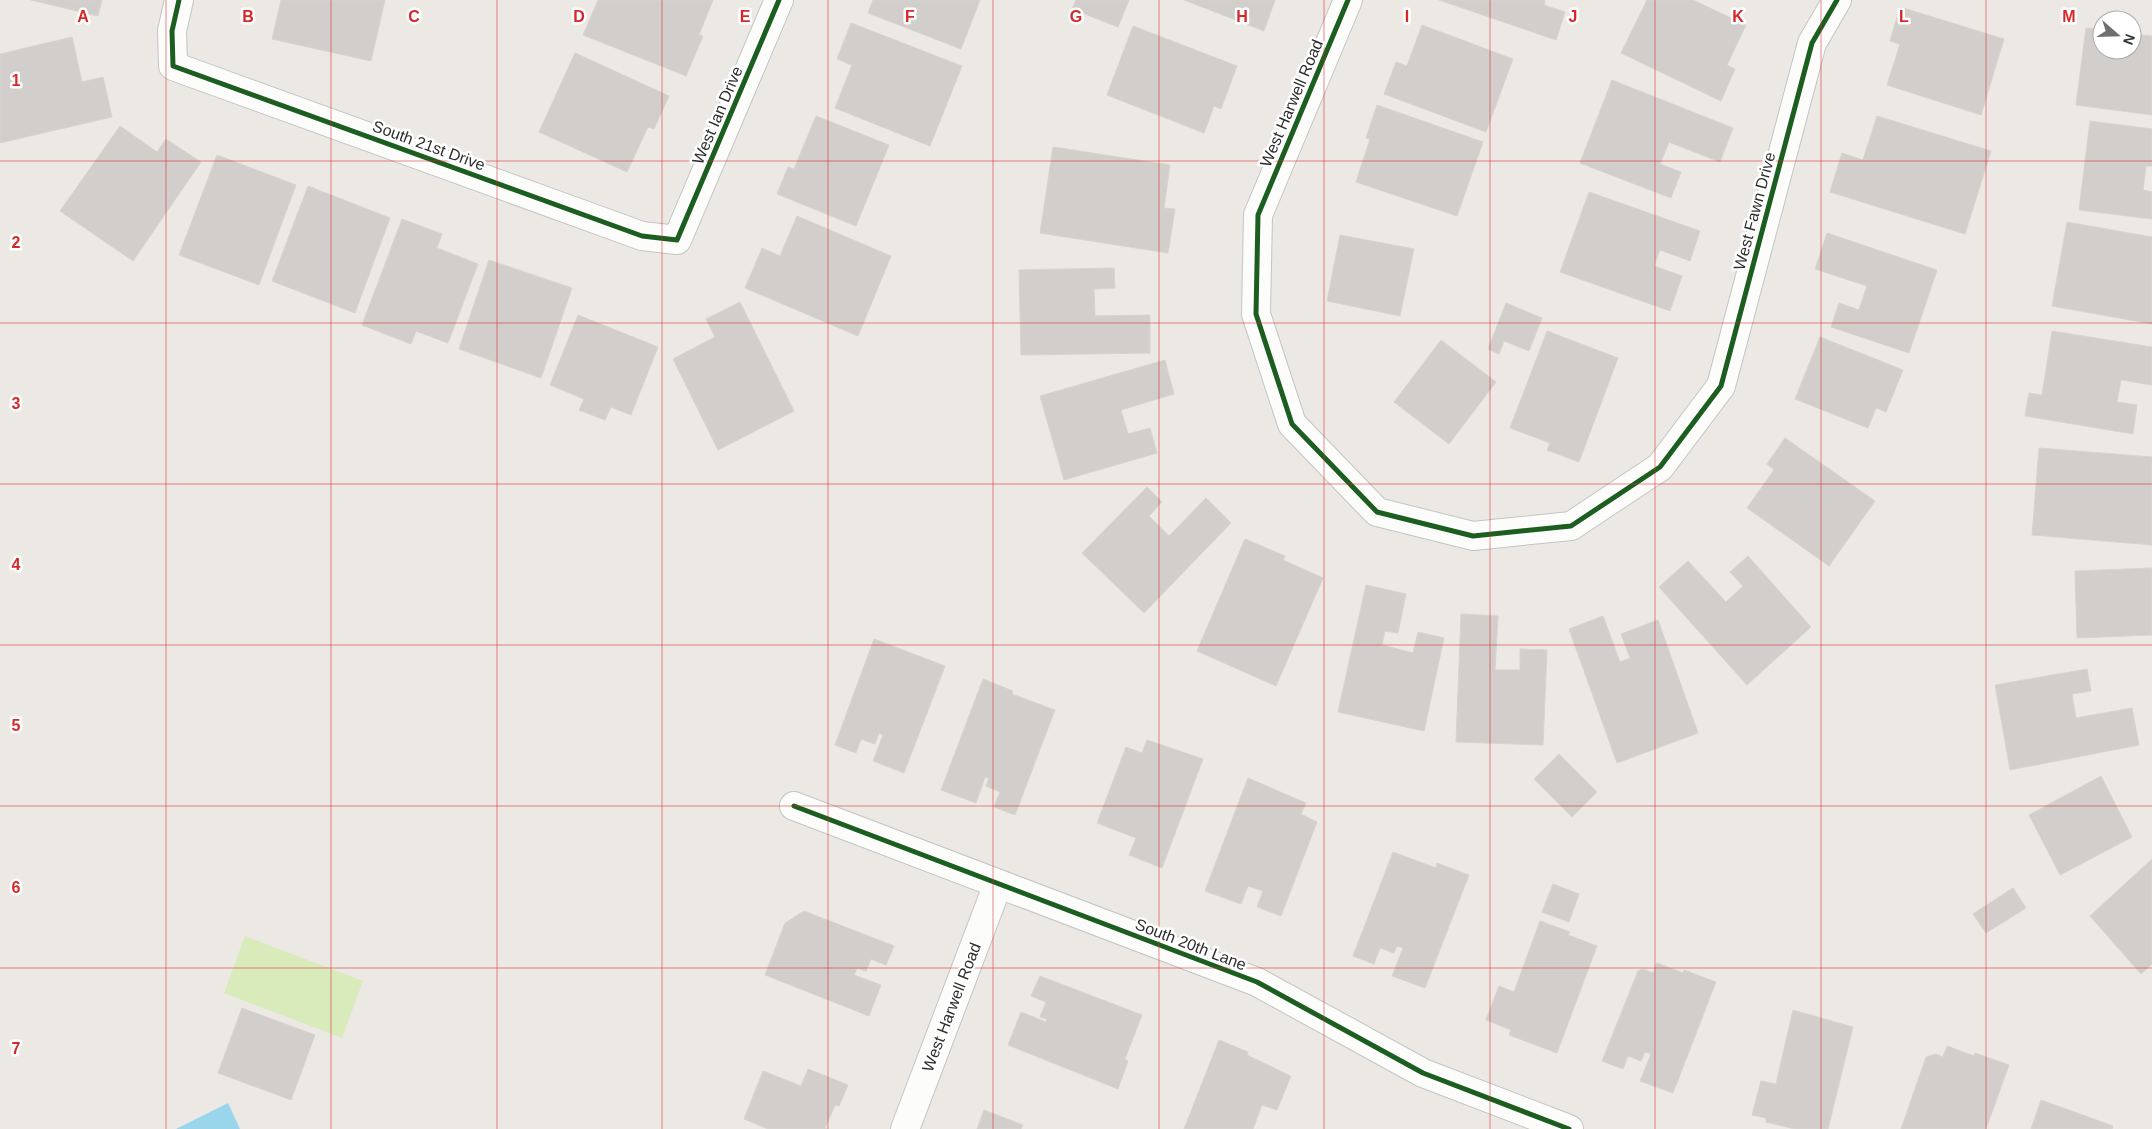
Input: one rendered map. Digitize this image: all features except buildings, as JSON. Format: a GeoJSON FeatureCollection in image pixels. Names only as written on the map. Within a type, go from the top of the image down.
{"type":"FeatureCollection","features":[{"type":"Feature","properties":{"kind":"street","name":"South 21st Drive"},"geometry":{"type":"LineString","coordinates":[[179,0],[172,31],[173,66],[642,236],[677,240]]}},
{"type":"Feature","properties":{"kind":"street","name":"West Ian Drive"},"geometry":{"type":"LineString","coordinates":[[677,240],[779,0]]}},
{"type":"Feature","properties":{"kind":"street","name":"West Harwell Road"},"geometry":{"type":"LineString","coordinates":[[1348,0],[1258,215],[1256,314],[1292,424],[1377,512],[1473,536],[1571,526],[1660,467],[1721,386]]}},
{"type":"Feature","properties":{"kind":"street","name":"West Fawn Drive"},"geometry":{"type":"LineString","coordinates":[[1721,386],[1812,43],[1837,0]]}},
{"type":"Feature","properties":{"kind":"street","name":"South 20th Lane"},"geometry":{"type":"LineString","coordinates":[[794,806],[1257,982],[1423,1073],[1569,1129]]}},
{"type":"Feature","properties":{"kind":"street","name":"West Harwell Road"},"geometry":{"type":"LineString","coordinates":[[904,1129],[998,884]]}},
{"type":"Feature","properties":{"kind":"green space"},"geometry":{"type":"Polygon","coordinates":[[[245,936],[363,981],[342,1038],[224,993],[245,936]]]}},
{"type":"Feature","properties":{"kind":"water"},"geometry":{"type":"Polygon","coordinates":[[[228,1103],[240,1129],[176,1129],[228,1103]]]}},
{"type":"Feature","properties":{"kind":"cycle path"},"geometry":{"type":"LineString","coordinates":[[179,0],[172,31],[173,66],[642,236],[677,240],[779,0]]}},
{"type":"Feature","properties":{"kind":"cycle path"},"geometry":{"type":"LineString","coordinates":[[1348,0],[1258,215],[1256,314],[1292,424],[1377,512],[1473,536],[1571,526],[1660,467],[1721,386],[1812,43],[1837,0]]}},
{"type":"Feature","properties":{"kind":"cycle path"},"geometry":{"type":"LineString","coordinates":[[794,806],[1257,982],[1423,1073],[1569,1129]]}}]}
